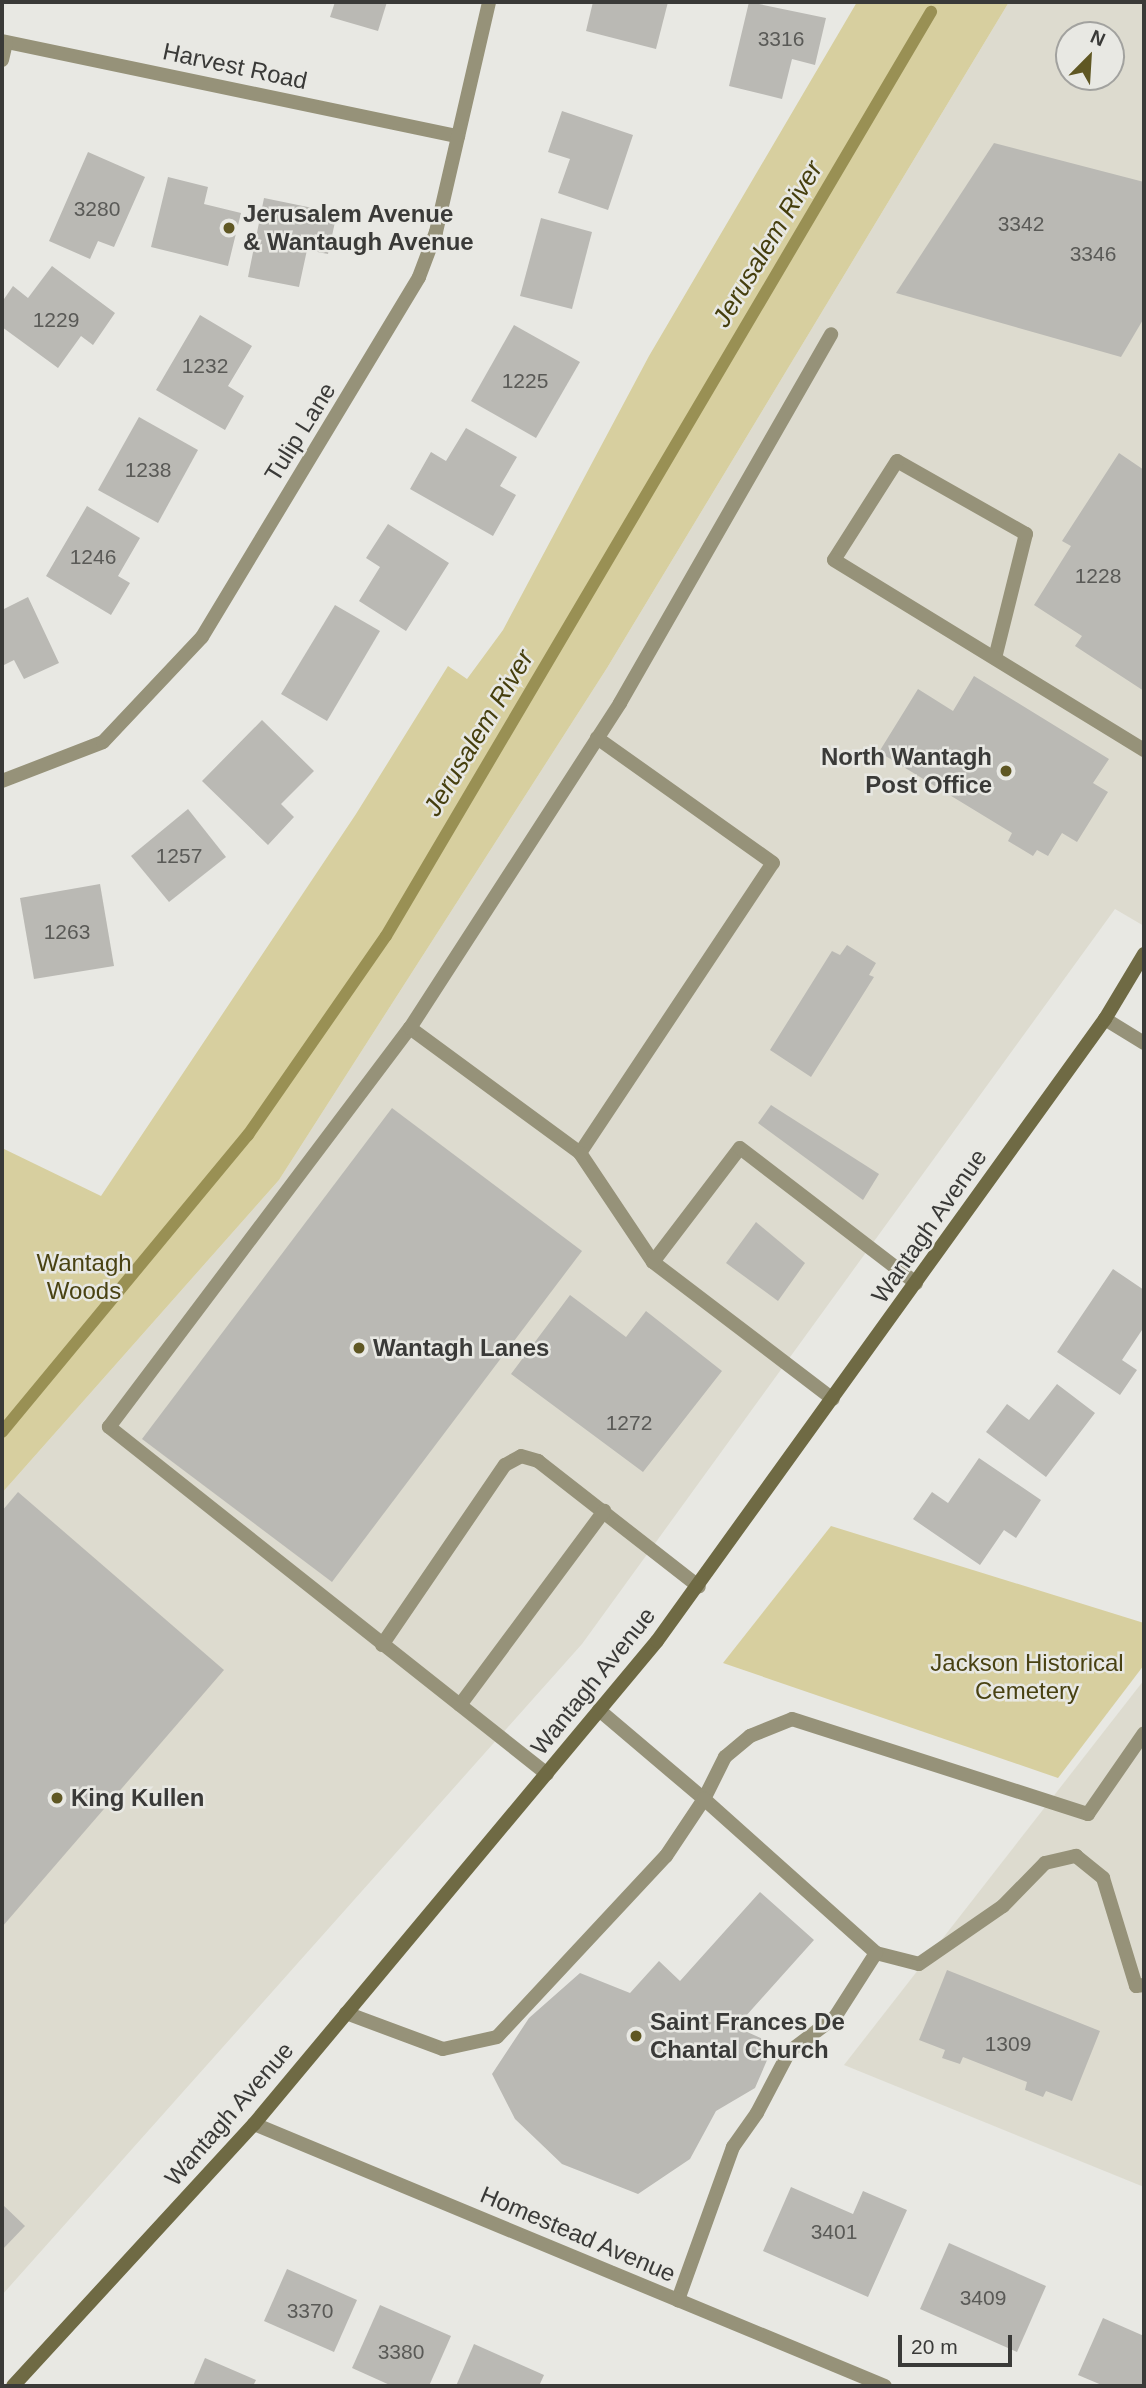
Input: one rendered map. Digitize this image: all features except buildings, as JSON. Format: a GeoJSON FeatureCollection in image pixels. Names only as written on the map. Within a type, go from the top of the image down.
{"type":"FeatureCollection","features":[{"type":"Feature","properties":{"kind":"main road","name":"Wantagh Avenue"},"geometry":{"type":"LineString","coordinates":[[13,2386],[254,2123],[547,1774],[699,1587],[1105,1019],[1144,954]]}},
{"type":"Feature","properties":{"kind":"street","name":"Tulip Lane"},"geometry":{"type":"LineString","coordinates":[[2,781],[103,742],[202,637],[419,278],[436,232],[489,2]]}},
{"type":"Feature","properties":{"kind":"street","name":"Harvest Road"},"geometry":{"type":"LineString","coordinates":[[4,41],[458,136]]}},
{"type":"Feature","properties":{"kind":"street"},"geometry":{"type":"LineString","coordinates":[[2,60],[4,41]]}},
{"type":"Feature","properties":{"kind":"street"},"geometry":{"type":"LineString","coordinates":[[547,1774],[109,1427],[410,1027],[597,738],[831,334]]}},
{"type":"Feature","properties":{"kind":"street"},"geometry":{"type":"LineString","coordinates":[[995,658],[1026,534],[897,461],[834,560],[1144,750]]}},
{"type":"Feature","properties":{"kind":"street"},"geometry":{"type":"LineString","coordinates":[[580,1153],[773,863],[597,738]]}},
{"type":"Feature","properties":{"kind":"street"},"geometry":{"type":"LineString","coordinates":[[1105,1019],[1144,1043]]}},
{"type":"Feature","properties":{"kind":"street"},"geometry":{"type":"LineString","coordinates":[[410,1027],[580,1153],[653,1262],[833,1399]]}},
{"type":"Feature","properties":{"kind":"street"},"geometry":{"type":"LineString","coordinates":[[653,1262],[740,1148],[916,1283]]}},
{"type":"Feature","properties":{"kind":"street"},"geometry":{"type":"LineString","coordinates":[[382,1645],[505,1465],[521,1455],[538,1461],[699,1587]]}},
{"type":"Feature","properties":{"kind":"street"},"geometry":{"type":"LineString","coordinates":[[460,1705],[604,1511]]}},
{"type":"Feature","properties":{"kind":"street"},"geometry":{"type":"LineString","coordinates":[[599,1710],[876,1953],[919,1964],[1003,1906],[1045,1863],[1076,1856],[1103,1878],[1136,1986],[1144,1986]]}},
{"type":"Feature","properties":{"kind":"street"},"geometry":{"type":"LineString","coordinates":[[346,2014],[443,2049],[497,2037],[666,1856],[704,1800],[725,1757],[750,1736],[792,1719],[1088,1814],[1144,1733]]}},
{"type":"Feature","properties":{"kind":"street"},"geometry":{"type":"LineString","coordinates":[[678,2300],[733,2147],[757,2113],[789,2052],[835,2017],[876,1953]]}},
{"type":"Feature","properties":{"kind":"street","name":"Homestead Avenue"},"geometry":{"type":"LineString","coordinates":[[254,2123],[886,2386]]}},
{"type":"Feature","properties":{"kind":"shaded area"},"geometry":{"type":"Polygon","coordinates":[[[1009,2],[1144,2],[1144,926],[1115,909],[582,1644],[2,2295],[2,1493],[279,1180],[607,668],[1009,2]]]}},
{"type":"Feature","properties":{"kind":"shaded area"},"geometry":{"type":"Polygon","coordinates":[[[1144,1680],[1144,2187],[844,2065],[1144,1680]]]}},
{"type":"Feature","properties":{"kind":"green space","name":"Wantagh Woods"},"geometry":{"type":"Polygon","coordinates":[[[857,2],[1009,2],[607,668],[279,1180],[2,1493],[2,1148],[101,1196],[356,814],[448,666],[467,679],[503,630],[649,356],[857,2]]]}},
{"type":"Feature","properties":{"kind":"green space","name":"Jackson Historical Cemetery"},"geometry":{"type":"Polygon","coordinates":[[[831,1526],[1144,1623],[1144,1665],[1058,1778],[723,1663],[831,1526]]]}},
{"type":"Feature","properties":{"kind":"waterway","name":"Jerusalem River"},"geometry":{"type":"LineString","coordinates":[[2,1432],[248,1135],[386,936],[931,12]]}},
{"type":"Feature","properties":{"kind":"place","name":"Jerusalem Avenue & Wantaugh Avenue"},"geometry":{"type":"Point","coordinates":[229,228]}},
{"type":"Feature","properties":{"kind":"place","name":"North Wantagh Post Office"},"geometry":{"type":"Point","coordinates":[1006,771]}},
{"type":"Feature","properties":{"kind":"place","name":"Wantagh Lanes"},"geometry":{"type":"Point","coordinates":[359,1348]}},
{"type":"Feature","properties":{"kind":"place","name":"King Kullen"},"geometry":{"type":"Point","coordinates":[57,1798]}},
{"type":"Feature","properties":{"kind":"place","name":"Saint Frances De Chantal Church"},"geometry":{"type":"Point","coordinates":[636,2036]}}]}
